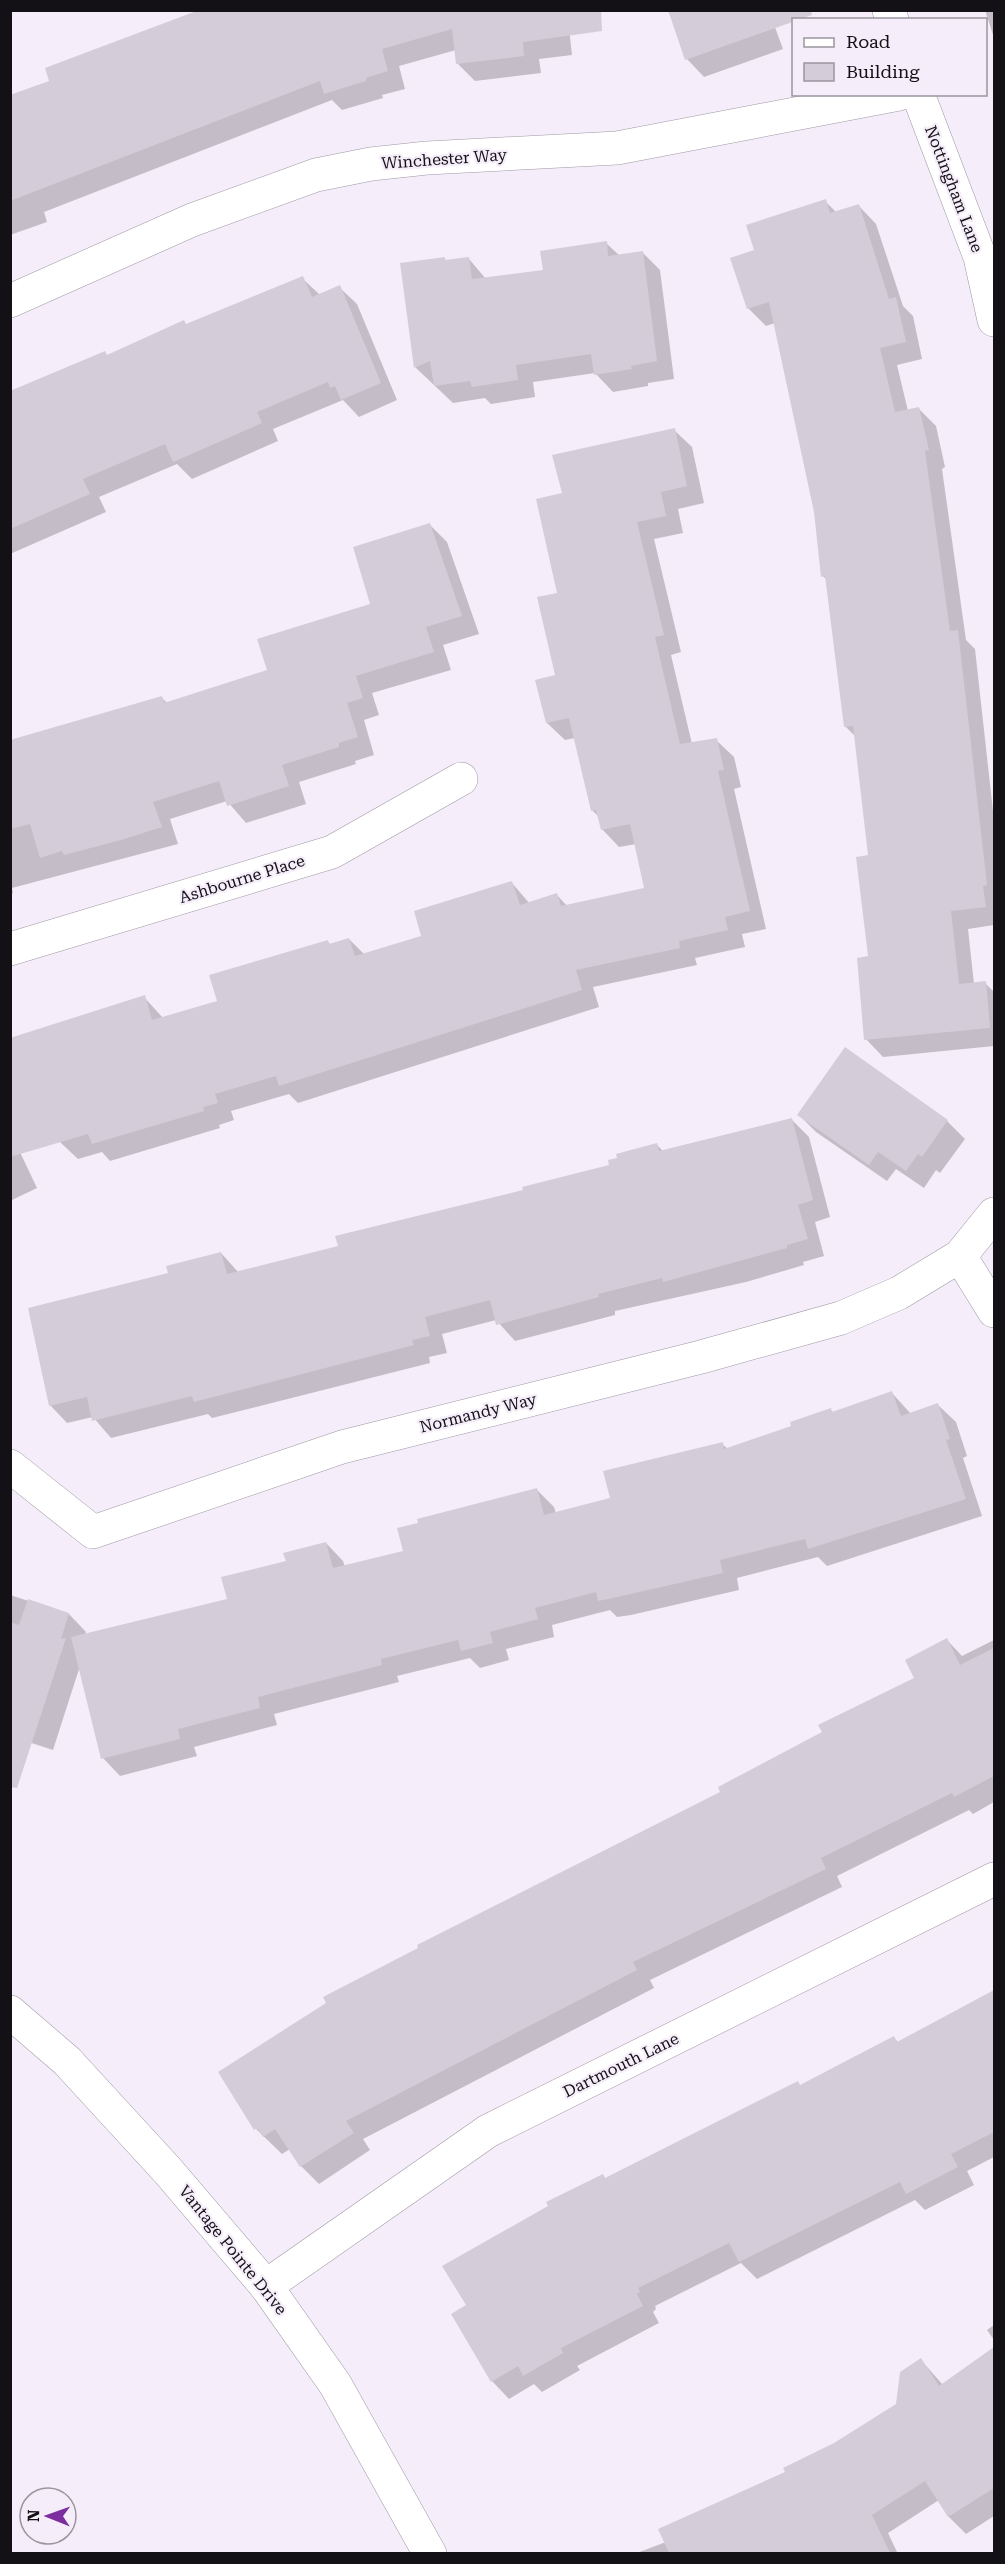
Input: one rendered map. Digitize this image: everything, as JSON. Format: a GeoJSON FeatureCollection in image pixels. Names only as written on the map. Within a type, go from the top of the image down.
{"type":"FeatureCollection","features":[{"type":"Feature","properties":{"kind":"street","name":"Winchester Way"},"geometry":{"type":"LineString","coordinates":[[10,301],[192,220],[316,175],[371,164],[427,158],[617,148],[889,96]]}},
{"type":"Feature","properties":{"kind":"street","name":"Nottingham Lane"},"geometry":{"type":"LineString","coordinates":[[919,96],[980,257],[994,320]]}},
{"type":"Feature","properties":{"kind":"street","name":"Ashbourne Place"},"geometry":{"type":"LineString","coordinates":[[10,949],[332,852],[461,779]]}},
{"type":"Feature","properties":{"kind":"street"},"geometry":{"type":"LineString","coordinates":[[994,1214],[960,1256],[994,1311]]}},
{"type":"Feature","properties":{"kind":"street","name":"Normandy Way"},"geometry":{"type":"LineString","coordinates":[[10,1466],[93,1532],[342,1448],[701,1357],[841,1318],[899,1293],[960,1256]]}},
{"type":"Feature","properties":{"kind":"street","name":"Dartmouth Lane"},"geometry":{"type":"LineString","coordinates":[[266,2286],[488,2131],[994,1879]]}},
{"type":"Feature","properties":{"kind":"street","name":"Vantage Pointe Drive"},"geometry":{"type":"LineString","coordinates":[[10,2012],[67,2061],[168,2171],[266,2286],[335,2384],[430,2553]]}},
{"type":"Feature","properties":{"kind":"building"},"geometry":{"type":"Polygon","coordinates":[[[199,10],[601,10],[602,31],[523,42],[524,56],[456,64],[452,29],[382,49],[388,71],[366,78],[366,81],[324,94],[320,81],[10,201],[10,95],[49,81],[45,68],[199,10]]]}},
{"type":"Feature","properties":{"kind":"building"},"geometry":{"type":"Polygon","coordinates":[[[668,10],[811,10],[812,15],[792,18],[792,22],[685,60],[668,10]]]}},
{"type":"Feature","properties":{"kind":"building"},"geometry":{"type":"Polygon","coordinates":[[[826,199],[830,213],[859,204],[889,299],[896,297],[906,342],[880,348],[895,412],[919,407],[929,450],[925,451],[950,631],[958,630],[987,885],[983,886],[986,907],[951,911],[959,984],[986,981],[990,1028],[864,1040],[857,958],[868,956],[856,857],[868,855],[853,726],[844,727],[825,576],[821,577],[814,512],[769,302],[747,309],[730,258],[754,250],[746,225],[826,199]]]}},
{"type":"Feature","properties":{"kind":"building"},"geometry":{"type":"Polygon","coordinates":[[[607,241],[608,256],[643,251],[657,361],[631,366],[632,369],[594,375],[591,354],[516,365],[518,380],[472,387],[470,381],[434,386],[430,361],[414,368],[400,263],[445,257],[445,260],[469,257],[472,279],[543,270],[540,251],[607,241]]]}},
{"type":"Feature","properties":{"kind":"building"},"geometry":{"type":"Polygon","coordinates":[[[303,276],[312,297],[340,285],[381,383],[341,400],[335,386],[330,388],[328,382],[257,412],[262,423],[173,462],[165,444],[83,479],[90,494],[10,529],[10,391],[105,351],[107,355],[184,320],[186,324],[303,276]]]}},
{"type":"Feature","properties":{"kind":"building"},"geometry":{"type":"Polygon","coordinates":[[[675,428],[687,486],[661,492],[666,516],[637,522],[664,635],[655,637],[680,744],[717,738],[724,770],[718,771],[750,911],[725,917],[728,930],[679,941],[680,948],[576,970],[582,990],[279,1086],[276,1076],[215,1094],[218,1103],[203,1107],[204,1111],[92,1144],[88,1134],[10,1157],[10,1038],[145,995],[152,1020],[217,1001],[209,975],[328,940],[329,944],[349,938],[355,956],[421,936],[414,911],[512,881],[520,905],[557,893],[561,906],[644,888],[630,824],[601,830],[596,810],[591,811],[569,718],[546,723],[535,680],[555,675],[537,597],[557,593],[536,499],[562,493],[552,455],[675,428]]]}},
{"type":"Feature","properties":{"kind":"building"},"geometry":{"type":"Polygon","coordinates":[[[430,523],[462,616],[426,627],[434,652],[356,676],[363,698],[347,703],[358,737],[339,743],[339,747],[282,765],[289,786],[227,806],[219,781],[153,802],[162,827],[121,840],[64,855],[62,851],[40,858],[30,824],[10,829],[10,740],[162,696],[164,703],[267,670],[257,639],[370,604],[353,547],[430,523]]]}},
{"type":"Feature","properties":{"kind":"building"},"geometry":{"type":"Polygon","coordinates":[[[845,1047],[948,1120],[922,1157],[918,1154],[906,1171],[878,1152],[869,1165],[797,1115],[845,1047]]]}},
{"type":"Feature","properties":{"kind":"building"},"geometry":{"type":"Polygon","coordinates":[[[792,1118],[813,1200],[798,1205],[808,1239],[787,1245],[787,1248],[663,1282],[662,1278],[598,1294],[599,1297],[496,1325],[490,1300],[425,1317],[430,1336],[412,1340],[414,1345],[194,1402],[192,1396],[92,1421],[87,1397],[49,1406],[28,1308],[168,1273],[166,1266],[221,1252],[227,1274],[338,1246],[335,1236],[523,1190],[522,1187],[609,1165],[608,1160],[617,1158],[616,1154],[657,1143],[659,1151],[792,1118]]]}},
{"type":"Feature","properties":{"kind":"building"},"geometry":{"type":"Polygon","coordinates":[[[892,1391],[901,1416],[938,1403],[950,1439],[946,1440],[966,1499],[808,1549],[805,1539],[720,1560],[723,1573],[598,1601],[596,1592],[535,1608],[538,1619],[490,1632],[493,1643],[461,1651],[458,1640],[381,1659],[382,1665],[258,1697],[260,1708],[178,1729],[180,1739],[101,1759],[71,1637],[227,1599],[221,1577],[286,1561],[283,1553],[326,1542],[333,1568],[403,1551],[397,1528],[418,1523],[417,1519],[537,1488],[544,1515],[610,1498],[603,1471],[723,1442],[724,1449],[791,1426],[790,1422],[831,1408],[832,1412],[892,1391]]]}},
{"type":"Feature","properties":{"kind":"building"},"geometry":{"type":"Polygon","coordinates":[[[28,1599],[69,1613],[61,1639],[66,1638],[17,1788],[10,1787],[10,1622],[19,1625],[28,1599]]]}},
{"type":"Feature","properties":{"kind":"building"},"geometry":{"type":"Polygon","coordinates":[[[947,1638],[960,1665],[994,1648],[994,1776],[954,1797],[952,1793],[821,1858],[826,1869],[633,1962],[637,1970],[346,2121],[354,2133],[300,2167],[275,2129],[263,2137],[257,2128],[254,2130],[218,2072],[326,2003],[323,1997],[418,1948],[417,1945],[720,1792],[718,1787],[822,1732],[818,1725],[914,1678],[905,1660],[947,1638]]]}},
{"type":"Feature","properties":{"kind":"building"},"geometry":{"type":"Polygon","coordinates":[[[994,1990],[994,2132],[951,2154],[958,2167],[906,2194],[900,2182],[739,2262],[729,2243],[638,2288],[640,2292],[637,2294],[643,2306],[561,2348],[563,2353],[523,2376],[518,2366],[491,2382],[451,2314],[466,2305],[442,2266],[548,2206],[546,2202],[603,2174],[605,2178],[798,2081],[800,2085],[894,2036],[897,2042],[994,1990]]]}},
{"type":"Feature","properties":{"kind":"building"},"geometry":{"type":"Polygon","coordinates":[[[994,2347],[994,2488],[948,2517],[925,2481],[872,2515],[890,2553],[669,2553],[658,2529],[785,2472],[783,2468],[834,2443],[896,2404],[900,2372],[921,2358],[939,2386],[994,2347]]]}}]}
